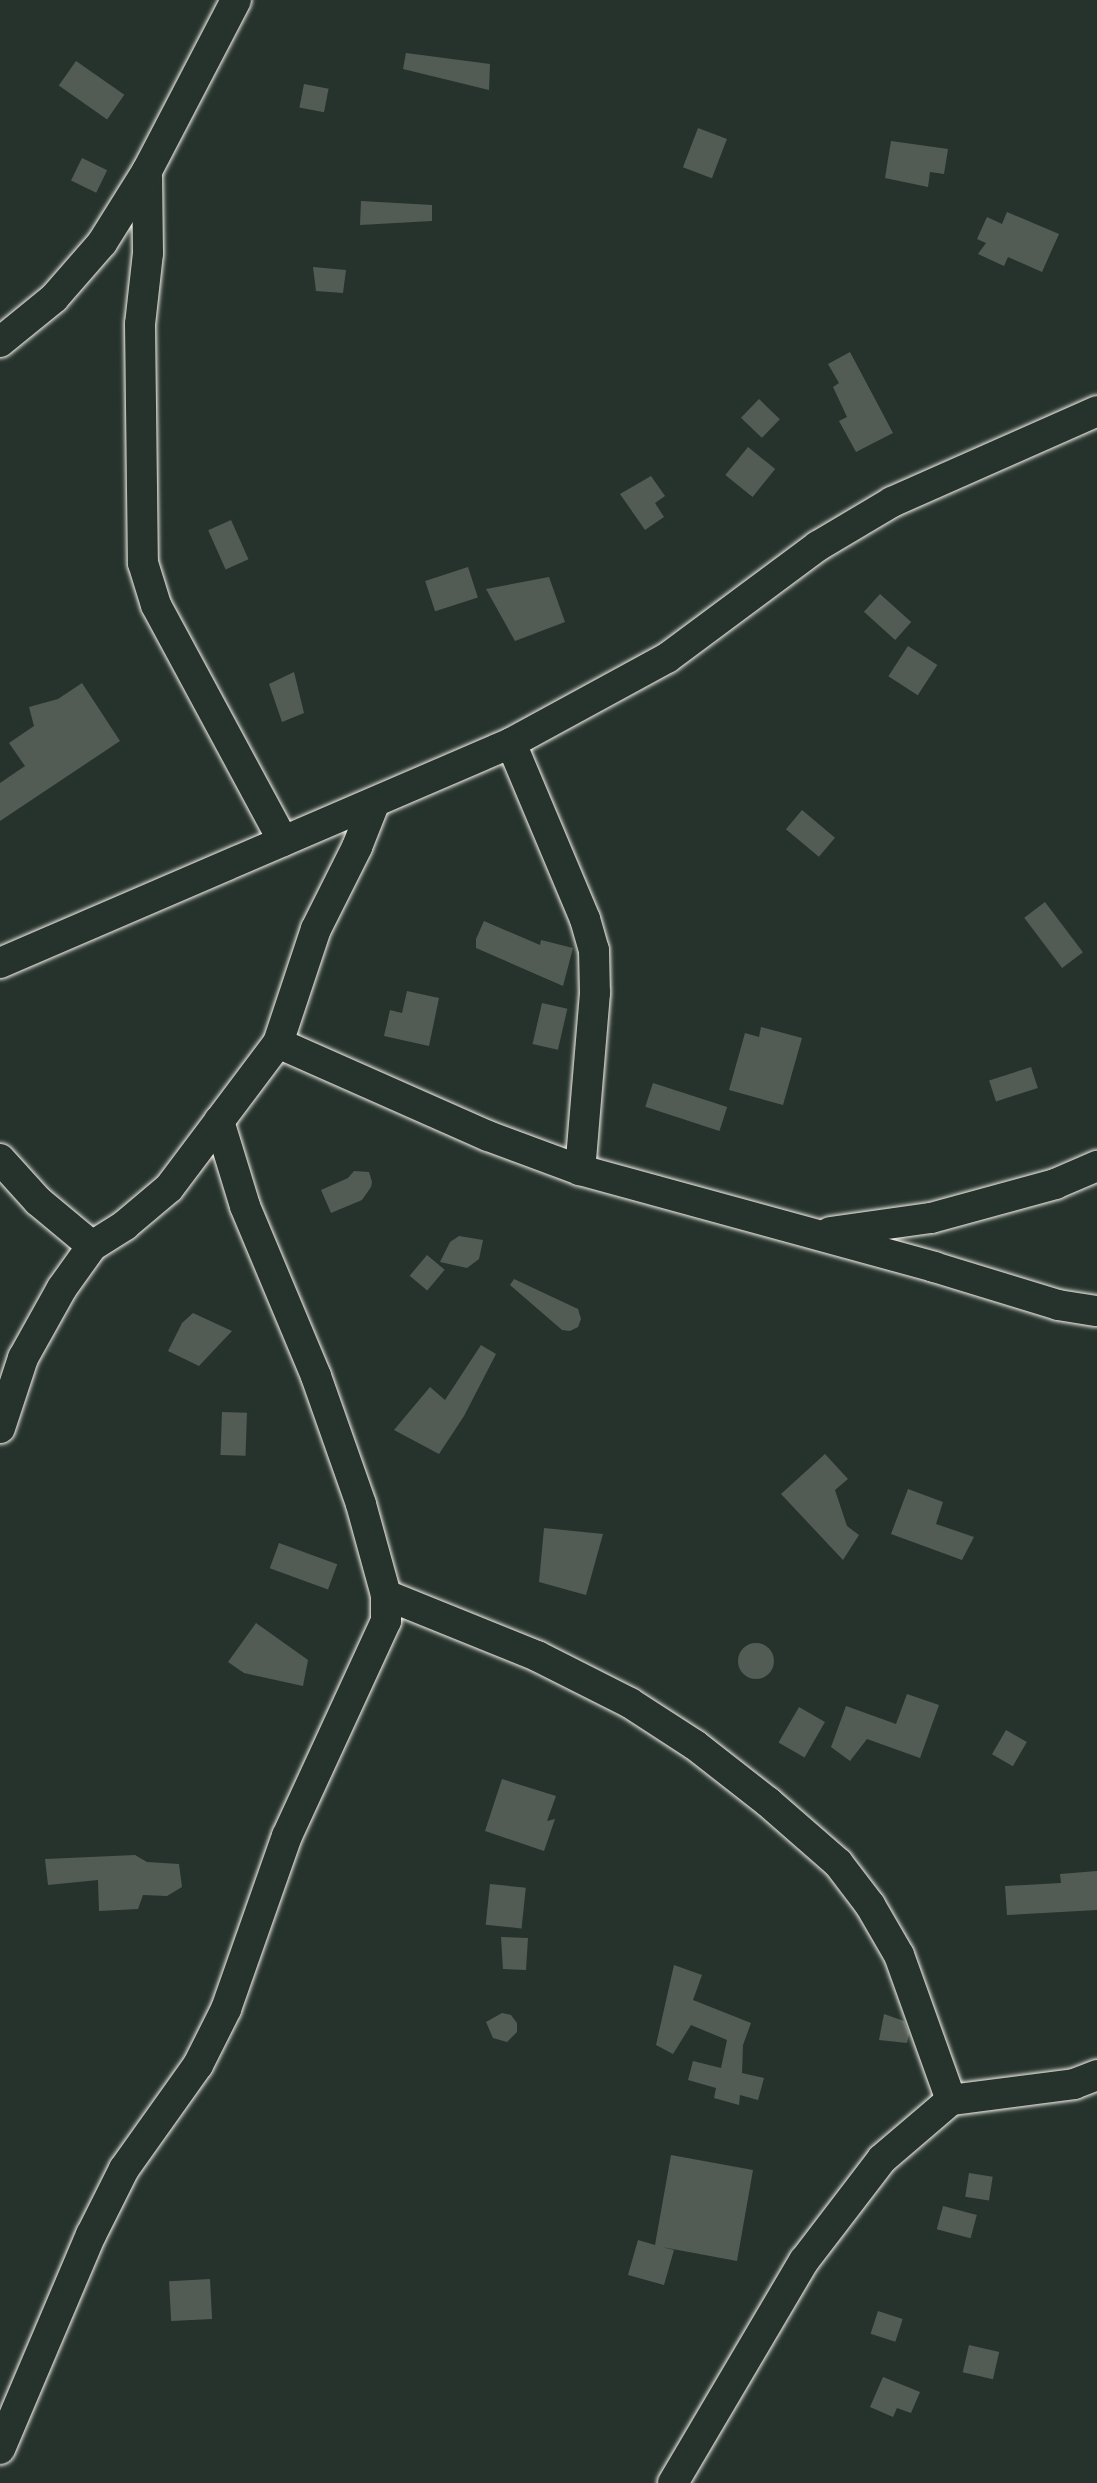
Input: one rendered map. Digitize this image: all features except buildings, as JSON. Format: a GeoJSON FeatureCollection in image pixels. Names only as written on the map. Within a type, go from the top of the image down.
{"type":"FeatureCollection","features":[{"type":"Feature","properties":{"kind":"street"},"geometry":{"type":"LineString","coordinates":[[0,342],[78,273],[102,243],[147,171],[236,0]]}},
{"type":"Feature","properties":{"kind":"street"},"geometry":{"type":"LineString","coordinates":[[147,171],[148,253],[139,324],[139,452],[143,563],[156,605],[283,841]]}},
{"type":"Feature","properties":{"kind":"street"},"geometry":{"type":"LineString","coordinates":[[0,963],[511,743],[667,658],[818,546],[892,502],[1097,411]]}},
{"type":"Feature","properties":{"kind":"street"},"geometry":{"type":"LineString","coordinates":[[511,743],[585,919],[594,950],[595,993],[580,1170]]}},
{"type":"Feature","properties":{"kind":"street"},"geometry":{"type":"LineString","coordinates":[[0,1428],[11,1357],[92,1246],[125,1225],[169,1188],[278,1043],[316,929],[357,847],[374,804]]}},
{"type":"Feature","properties":{"kind":"street"},"geometry":{"type":"LineString","coordinates":[[278,1043],[488,1136],[580,1170],[1058,1305],[1097,1311]]}},
{"type":"Feature","properties":{"kind":"street"},"geometry":{"type":"LineString","coordinates":[[0,2449],[91,2235],[124,2169],[198,2065],[226,2009],[287,1836],[386,1620],[386,1595],[361,1504],[316,1376],[245,1206],[219,1121]]}},
{"type":"Feature","properties":{"kind":"street"},"geometry":{"type":"LineString","coordinates":[[0,1159],[38,1201],[92,1246]]}},
{"type":"Feature","properties":{"kind":"street"},"geometry":{"type":"LineString","coordinates":[[812,1234],[931,1218],[1055,1184],[1097,1166]]}},
{"type":"Feature","properties":{"kind":"street"},"geometry":{"type":"LineString","coordinates":[[386,1595],[537,1656],[630,1703],[695,1745],[768,1802],[838,1863],[870,1905],[899,1955],[951,2100]]}},
{"type":"Feature","properties":{"kind":"street"},"geometry":{"type":"LineString","coordinates":[[673,2483],[804,2261],[882,2159],[951,2100],[1074,2084],[1097,2075]]}}]}
